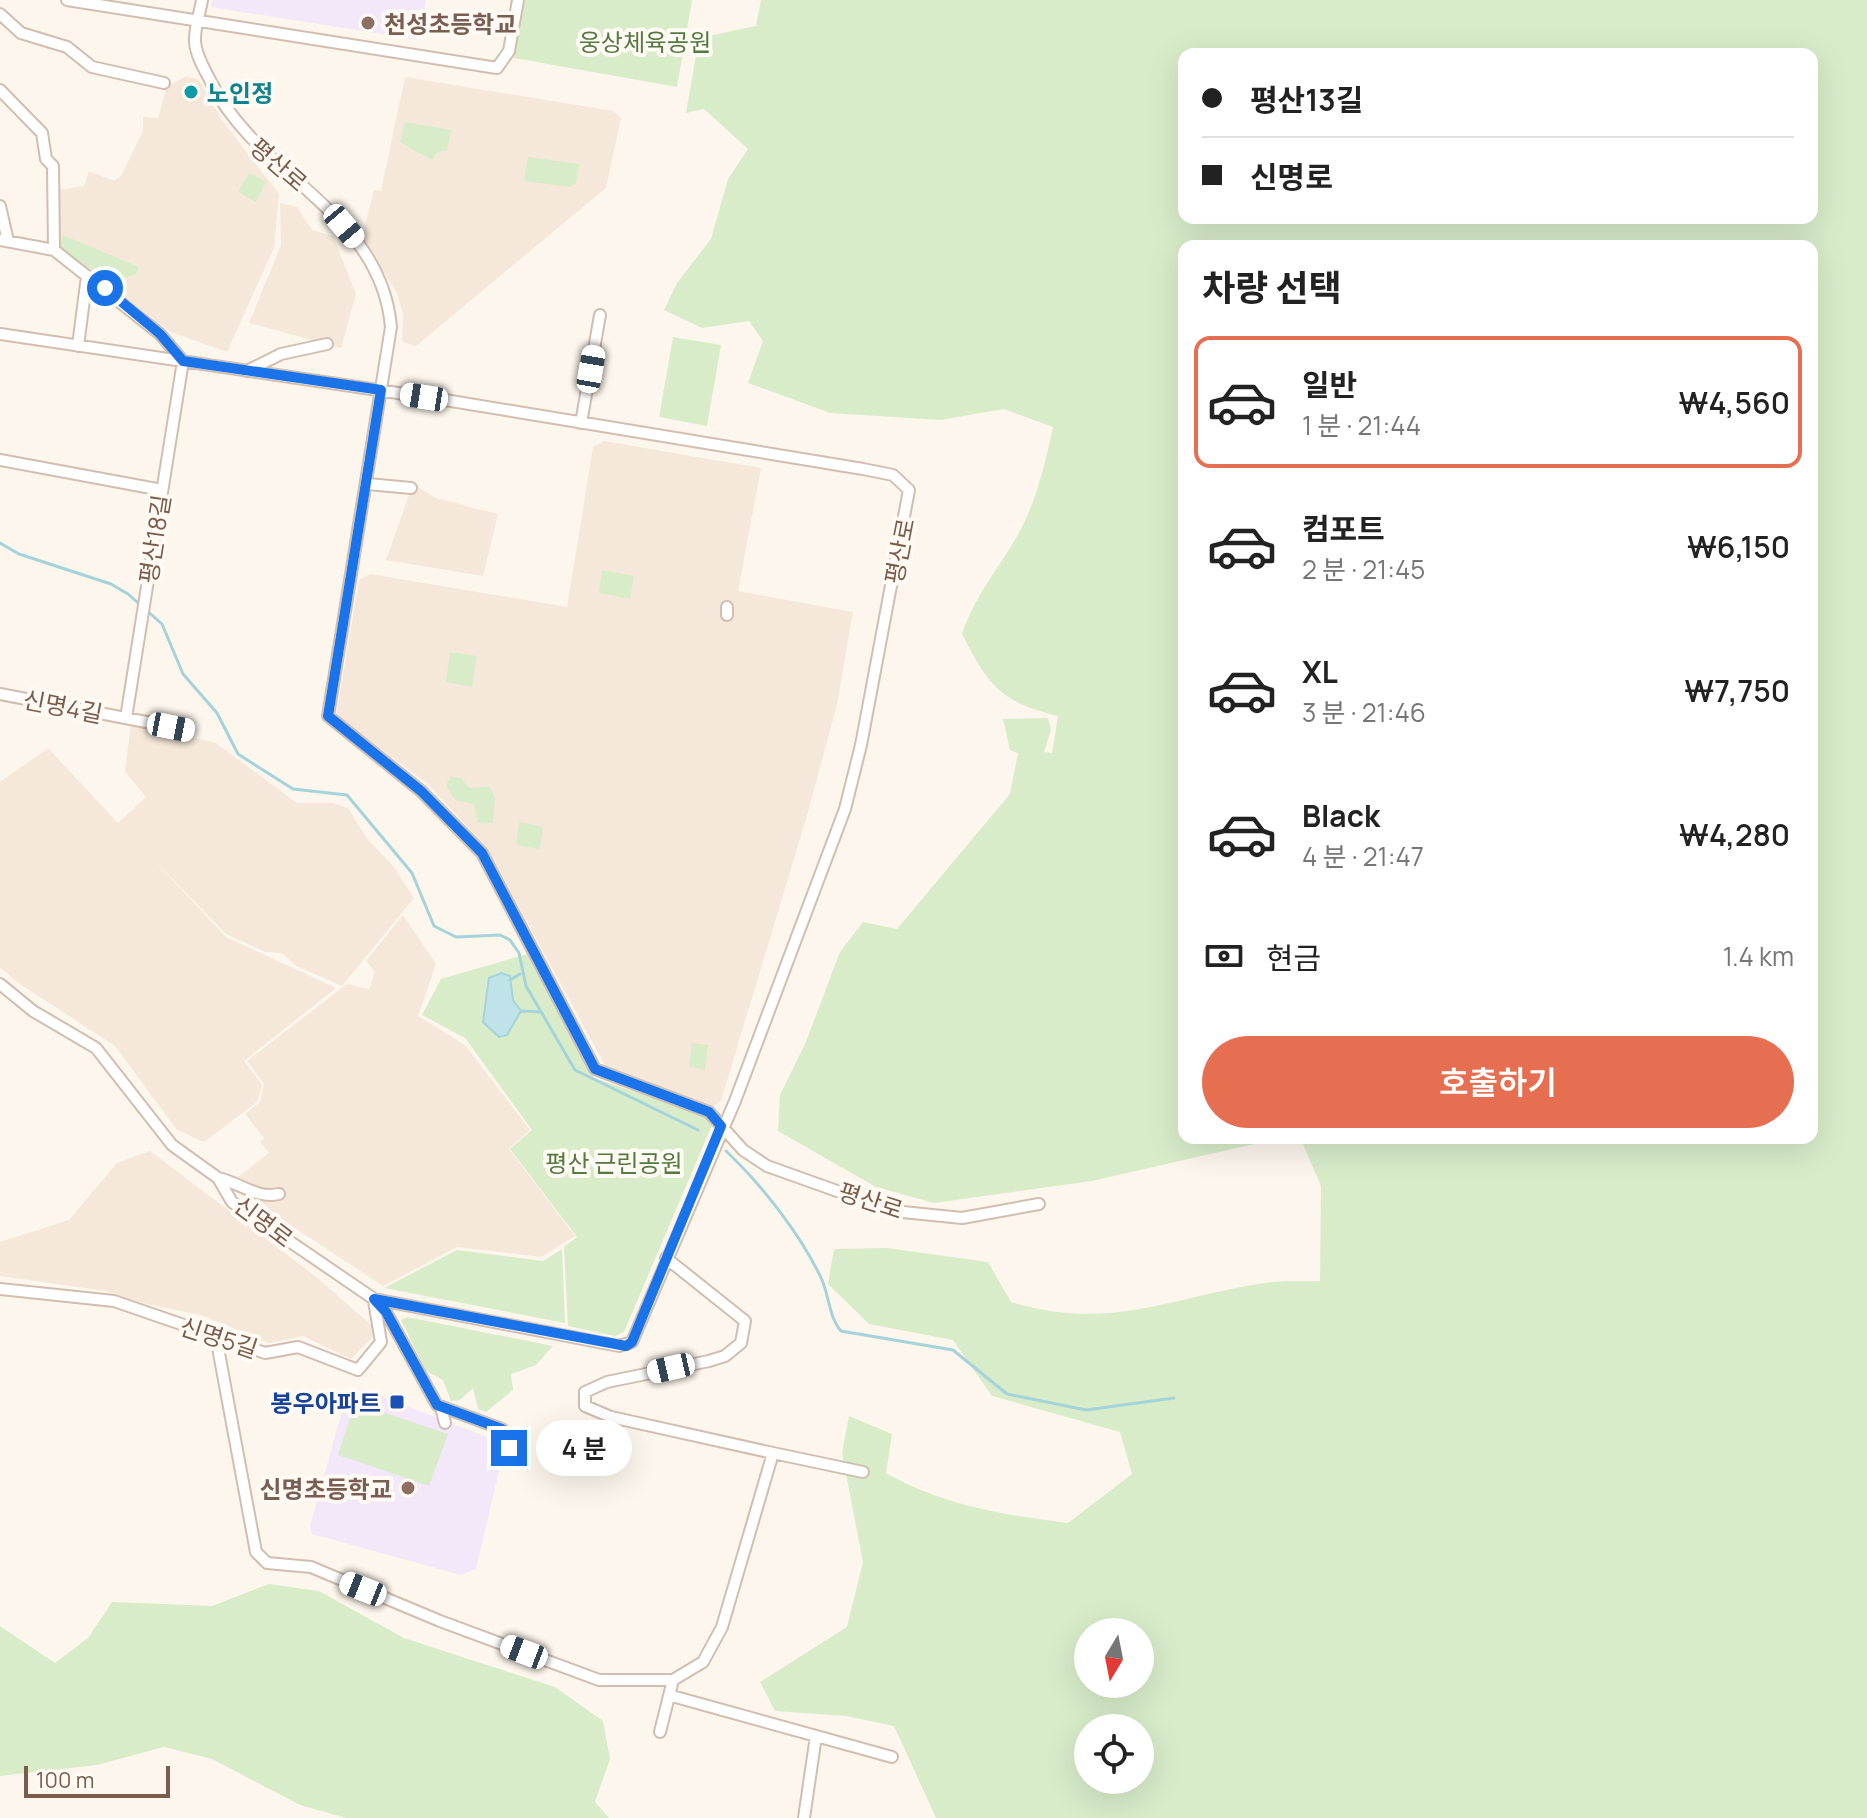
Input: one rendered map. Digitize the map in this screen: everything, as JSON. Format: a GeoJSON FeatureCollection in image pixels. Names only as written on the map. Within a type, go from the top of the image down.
{"type":"FeatureCollection","features":[{"type":"Feature","properties":{"kind":"street"},"geometry":{"type":"LineString","coordinates":[[67,0],[497,68],[505,61],[509,51],[518,0]]}},
{"type":"Feature","properties":{"kind":"street","name":"평산로"},"geometry":{"type":"LineString","coordinates":[[202,0],[195,41],[202,64],[236,123],[278,167],[333,213],[376,270],[386,293],[391,327],[328,716],[421,791],[482,853],[595,1069],[709,1112],[743,1150],[767,1166],[893,1211],[962,1218],[1039,1204]]}},
{"type":"Feature","properties":{"kind":"street"},"geometry":{"type":"LineString","coordinates":[[0,14],[21,33],[67,47],[92,67],[164,83]]}},
{"type":"Feature","properties":{"kind":"street"},"geometry":{"type":"LineString","coordinates":[[0,90],[42,133],[46,159],[53,166],[54,250]]}},
{"type":"Feature","properties":{"kind":"street"},"geometry":{"type":"LineString","coordinates":[[0,206],[4,240],[54,250],[160,334],[183,361]]}},
{"type":"Feature","properties":{"kind":"street"},"geometry":{"type":"LineString","coordinates":[[78,346],[87,276]]}},
{"type":"Feature","properties":{"kind":"street"},"geometry":{"type":"LineString","coordinates":[[581,423],[600,315]]}},
{"type":"Feature","properties":{"kind":"street","name":"평산로"},"geometry":{"type":"LineString","coordinates":[[0,334],[381,390],[893,475],[909,490],[861,745],[845,809],[746,1071],[721,1126]]}},
{"type":"Feature","properties":{"kind":"street"},"geometry":{"type":"LineString","coordinates":[[247,371],[281,354],[327,344]]}},
{"type":"Feature","properties":{"kind":"street","name":"평산18길"},"geometry":{"type":"LineString","coordinates":[[126,718],[183,361]]}},
{"type":"Feature","properties":{"kind":"street"},"geometry":{"type":"LineString","coordinates":[[0,460],[162,490]]}},
{"type":"Feature","properties":{"kind":"street"},"geometry":{"type":"LineString","coordinates":[[368,484],[411,488]]}},
{"type":"Feature","properties":{"kind":"street","name":"신명4길"},"geometry":{"type":"LineString","coordinates":[[0,694],[188,730]]}},
{"type":"Feature","properties":{"kind":"street","name":"신명로"},"geometry":{"type":"LineString","coordinates":[[0,984],[33,1011],[96,1048],[172,1145],[218,1178],[232,1202],[374,1299],[386,1312],[441,1407],[445,1423]]}},
{"type":"Feature","properties":{"kind":"street"},"geometry":{"type":"LineString","coordinates":[[374,1299],[626,1346],[632,1342],[721,1126]]}},
{"type":"Feature","properties":{"kind":"street"},"geometry":{"type":"LineString","coordinates":[[218,1178],[236,1182],[259,1196],[279,1194]]}},
{"type":"Feature","properties":{"kind":"street"},"geometry":{"type":"LineString","coordinates":[[219,1205],[227,1192]]}},
{"type":"Feature","properties":{"kind":"street"},"geometry":{"type":"LineString","coordinates":[[666,1258],[745,1321],[741,1343],[717,1358],[607,1382],[585,1392],[585,1406],[611,1417],[863,1472]]}},
{"type":"Feature","properties":{"kind":"street","name":"신명5길"},"geometry":{"type":"LineString","coordinates":[[0,1289],[114,1301],[265,1353],[298,1347],[358,1370],[381,1342],[374,1299]]}},
{"type":"Feature","properties":{"kind":"street"},"geometry":{"type":"LineString","coordinates":[[216,1337],[256,1552],[267,1563],[311,1567],[599,1680],[673,1680],[703,1662],[722,1627],[773,1453]]}},
{"type":"Feature","properties":{"kind":"street"},"geometry":{"type":"LineString","coordinates":[[441,1407],[502,1429],[509,1441],[506,1458]]}},
{"type":"Feature","properties":{"kind":"street"},"geometry":{"type":"LineString","coordinates":[[660,1732],[672,1696],[673,1680]]}},
{"type":"Feature","properties":{"kind":"street"},"geometry":{"type":"LineString","coordinates":[[672,1696],[892,1757]]}},
{"type":"Feature","properties":{"kind":"street"},"geometry":{"type":"LineString","coordinates":[[804,1818],[816,1736]]}},
{"type":"Feature","properties":{"kind":"shaded area","name":"천성초등학교"},"geometry":{"type":"Polygon","coordinates":[[[212,0],[426,0],[419,40],[211,7],[212,0]]]}},
{"type":"Feature","properties":{"kind":"shaded area"},"geometry":{"type":"Polygon","coordinates":[[[186,76],[199,80],[221,119],[279,194],[274,248],[227,352],[171,332],[59,248],[58,190],[84,186],[89,171],[114,181],[121,176],[143,131],[143,117],[158,118],[167,87],[186,76]]]}},
{"type":"Feature","properties":{"kind":"shaded area"},"geometry":{"type":"Polygon","coordinates":[[[405,77],[613,111],[621,118],[606,188],[416,346],[402,342],[403,313],[396,291],[362,238],[374,190],[381,191],[405,77]]]}},
{"type":"Feature","properties":{"kind":"shaded area"},"geometry":{"type":"Polygon","coordinates":[[[280,203],[297,207],[312,230],[333,236],[356,294],[341,348],[249,323],[281,245],[280,203]]]}},
{"type":"Feature","properties":{"kind":"shaded area"},"geometry":{"type":"Polygon","coordinates":[[[604,441],[761,468],[738,591],[853,612],[837,704],[808,812],[721,1101],[713,1106],[606,1067],[487,848],[427,783],[336,716],[359,580],[370,574],[567,607],[593,447],[604,441]]]}},
{"type":"Feature","properties":{"kind":"shaded area"},"geometry":{"type":"Polygon","coordinates":[[[413,484],[436,498],[498,514],[483,576],[386,560],[413,484]]]}},
{"type":"Feature","properties":{"kind":"shaded area"},"geometry":{"type":"Polygon","coordinates":[[[131,723],[216,743],[297,803],[333,803],[348,808],[368,840],[393,866],[414,898],[342,986],[296,966],[282,953],[265,952],[226,934],[148,854],[226,937],[336,988],[244,1061],[262,1085],[257,1102],[204,1142],[177,1130],[115,1046],[17,982],[0,967],[0,782],[48,748],[118,823],[146,797],[125,772],[131,723]]]}},
{"type":"Feature","properties":{"kind":"shaded area"},"geometry":{"type":"Polygon","coordinates":[[[403,915],[436,964],[418,1016],[465,1045],[530,1130],[509,1149],[575,1236],[541,1257],[457,1247],[383,1286],[274,1214],[238,1177],[269,1153],[260,1142],[264,1138],[245,1114],[260,1102],[264,1084],[247,1061],[347,984],[369,989],[375,972],[366,961],[403,915]]]}},
{"type":"Feature","properties":{"kind":"shaded area"},"geometry":{"type":"Polygon","coordinates":[[[150,1151],[315,1276],[378,1331],[351,1359],[303,1336],[269,1343],[201,1315],[142,1303],[106,1291],[0,1276],[0,1242],[69,1220],[117,1163],[150,1151]]]}},
{"type":"Feature","properties":{"kind":"shaded area","name":"신명초등학교"},"geometry":{"type":"Polygon","coordinates":[[[363,1389],[497,1441],[504,1450],[476,1569],[461,1575],[312,1534],[310,1526],[346,1397],[350,1390],[363,1389]]]}},
{"type":"Feature","properties":{"kind":"green space","name":"웅상체육공원"},"geometry":{"type":"Polygon","coordinates":[[[525,0],[692,0],[677,87],[514,58],[525,0]]]}},
{"type":"Feature","properties":{"kind":"green space"},"geometry":{"type":"Polygon","coordinates":[[[761,0],[1867,0],[1867,1818],[936,1818],[894,1726],[846,1716],[775,1711],[760,1682],[847,1627],[863,1562],[842,1453],[849,1416],[892,1434],[886,1473],[951,1501],[997,1512],[1068,1523],[1132,1474],[1120,1432],[992,1396],[953,1340],[869,1324],[828,1284],[834,1249],[887,1248],[988,1262],[1011,1302],[1046,1310],[1078,1314],[1137,1310],[1266,1283],[1320,1281],[1321,1186],[1303,1144],[1818,1144],[1818,240],[1178,240],[1178,1144],[1254,1144],[1092,1181],[934,1203],[876,1187],[778,1131],[780,1095],[805,1044],[840,952],[863,922],[897,929],[1010,794],[1018,753],[1010,750],[1003,719],[1048,718],[1051,730],[1044,752],[1052,753],[1058,716],[1022,704],[998,688],[980,666],[962,634],[979,596],[1029,512],[1053,427],[1004,409],[941,420],[830,413],[748,383],[763,341],[749,321],[702,328],[664,310],[677,283],[711,239],[728,179],[748,149],[704,109],[686,113],[699,38],[756,26],[761,0]]]}},
{"type":"Feature","properties":{"kind":"green space"},"geometry":{"type":"Polygon","coordinates":[[[405,122],[451,130],[447,150],[437,153],[432,160],[400,142],[405,122]]]}},
{"type":"Feature","properties":{"kind":"green space"},"geometry":{"type":"Polygon","coordinates":[[[528,157],[579,164],[576,183],[570,187],[524,181],[528,157]]]}},
{"type":"Feature","properties":{"kind":"green space"},"geometry":{"type":"Polygon","coordinates":[[[249,173],[266,182],[256,202],[238,192],[249,173]]]}},
{"type":"Feature","properties":{"kind":"green space"},"geometry":{"type":"Polygon","coordinates":[[[63,235],[139,267],[135,275],[107,281],[60,248],[63,235]]]}},
{"type":"Feature","properties":{"kind":"green space"},"geometry":{"type":"Polygon","coordinates":[[[673,337],[721,345],[707,426],[659,417],[673,337]]]}},
{"type":"Feature","properties":{"kind":"green space"},"geometry":{"type":"Polygon","coordinates":[[[602,570],[634,576],[630,599],[599,593],[602,570]]]}},
{"type":"Feature","properties":{"kind":"green space"},"geometry":{"type":"Polygon","coordinates":[[[450,652],[477,656],[472,687],[446,682],[450,652]]]}},
{"type":"Feature","properties":{"kind":"green space"},"geometry":{"type":"Polygon","coordinates":[[[450,777],[461,778],[469,788],[490,787],[495,799],[493,823],[478,823],[474,804],[455,800],[446,785],[450,777]]]}},
{"type":"Feature","properties":{"kind":"green space"},"geometry":{"type":"Polygon","coordinates":[[[519,822],[543,827],[540,849],[516,845],[519,822]]]}},
{"type":"Feature","properties":{"kind":"green space","name":"평산 근린공원"},"geometry":{"type":"Polygon","coordinates":[[[527,954],[594,1078],[706,1116],[712,1125],[624,1332],[615,1336],[568,1326],[564,1247],[577,1237],[510,1149],[532,1130],[465,1038],[422,1015],[441,979],[527,954]]]}},
{"type":"Feature","properties":{"kind":"green space"},"geometry":{"type":"Polygon","coordinates":[[[692,1043],[708,1045],[705,1070],[689,1067],[692,1043]]]}},
{"type":"Feature","properties":{"kind":"green space"},"geometry":{"type":"Polygon","coordinates":[[[562,1249],[565,1323],[384,1288],[457,1250],[543,1261],[562,1249]]]}},
{"type":"Feature","properties":{"kind":"green space"},"geometry":{"type":"Polygon","coordinates":[[[407,1317],[553,1346],[536,1365],[511,1374],[513,1390],[486,1412],[478,1409],[473,1388],[460,1400],[451,1401],[443,1380],[426,1371],[401,1320],[407,1317]]]}},
{"type":"Feature","properties":{"kind":"green space"},"geometry":{"type":"Polygon","coordinates":[[[355,1403],[448,1434],[429,1486],[338,1455],[355,1403]]]}},
{"type":"Feature","properties":{"kind":"green space"},"geometry":{"type":"Polygon","coordinates":[[[269,1584],[319,1591],[404,1638],[555,1687],[603,1721],[610,1759],[595,1802],[609,1818],[346,1818],[300,1805],[212,1759],[164,1747],[97,1765],[0,1776],[0,1626],[55,1663],[88,1638],[112,1602],[212,1606],[269,1584]]]}},
{"type":"Feature","properties":{"kind":"water"},"geometry":{"type":"Polygon","coordinates":[[[501,973],[510,976],[513,1000],[521,1011],[507,1035],[499,1037],[483,1022],[489,978],[501,973]]]}},
{"type":"Feature","properties":{"kind":"waterway"},"geometry":{"type":"LineString","coordinates":[[0,543],[19,554],[111,584],[128,594],[162,624],[183,674],[217,713],[238,754],[293,789],[347,795],[412,873],[434,926],[456,937],[500,935],[510,940],[519,953],[526,986],[575,1070],[698,1130]]}},
{"type":"Feature","properties":{"kind":"waterway"},"geometry":{"type":"LineString","coordinates":[[510,980],[520,974]]}},
{"type":"Feature","properties":{"kind":"waterway"},"geometry":{"type":"LineString","coordinates":[[521,1011],[541,1012]]}},
{"type":"Feature","properties":{"kind":"waterway"},"geometry":{"type":"LineString","coordinates":[[726,1151],[766,1195],[814,1263],[841,1331],[953,1350],[1007,1394],[1086,1410],[1174,1398]]}},
{"type":"Feature","properties":{"kind":"place","name":"천성초등학교"},"geometry":{"type":"Point","coordinates":[368,23]}},
{"type":"Feature","properties":{"kind":"place","name":"노인정"},"geometry":{"type":"Point","coordinates":[191,92]}},
{"type":"Feature","properties":{"kind":"place","name":"봉우아파트"},"geometry":{"type":"Point","coordinates":[397,1402]}},
{"type":"Feature","properties":{"kind":"place","name":"신명초등학교"},"geometry":{"type":"Point","coordinates":[408,1488]}},
{"type":"Feature","properties":{"kind":"route"},"geometry":{"type":"LineString","coordinates":[[105,288],[160,334],[183,361],[381,390],[328,716],[421,791],[482,853],[572,1019],[595,1069],[709,1112],[721,1126],[632,1342],[626,1346],[374,1299],[386,1312],[437,1405],[502,1429],[509,1441],[509,1448]]}}]}
